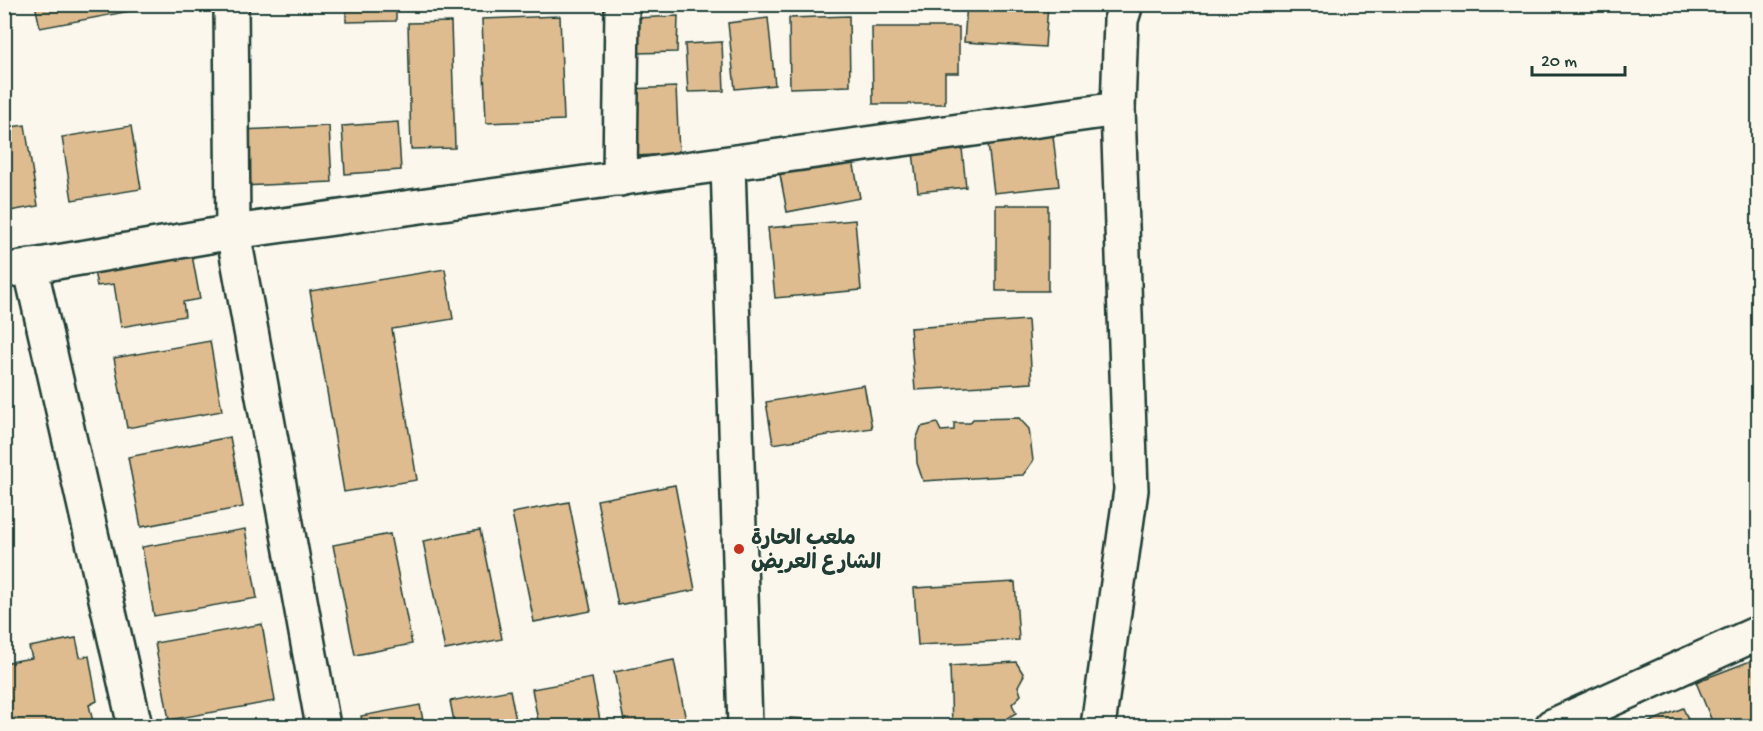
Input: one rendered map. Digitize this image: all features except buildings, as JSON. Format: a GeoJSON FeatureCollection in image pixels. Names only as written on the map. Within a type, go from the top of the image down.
{"type":"FeatureCollection","features":[{"type":"Feature","properties":{"kind":"street"},"geometry":{"type":"LineString","coordinates":[[231,4],[233,232],[322,726]]}},
{"type":"Feature","properties":{"kind":"street"},"geometry":{"type":"LineString","coordinates":[[620,179],[622,4]]}},
{"type":"Feature","properties":{"kind":"street"},"geometry":{"type":"LineString","coordinates":[[1098,726],[1131,490],[1118,110],[1121,20],[1126,4]]}},
{"type":"Feature","properties":{"kind":"street"},"geometry":{"type":"LineString","coordinates":[[135,726],[17,268],[233,232],[1118,110]]}},
{"type":"Feature","properties":{"kind":"street"},"geometry":{"type":"LineString","coordinates":[[729,164],[745,726]]}},
{"type":"Feature","properties":{"kind":"street"},"geometry":{"type":"LineString","coordinates":[[1552,726],[1758,633]]}},
{"type":"Feature","properties":{"kind":"place","name":"ملعب الحارة الشارع العريض"},"geometry":{"type":"Point","coordinates":[739,549]}}]}
